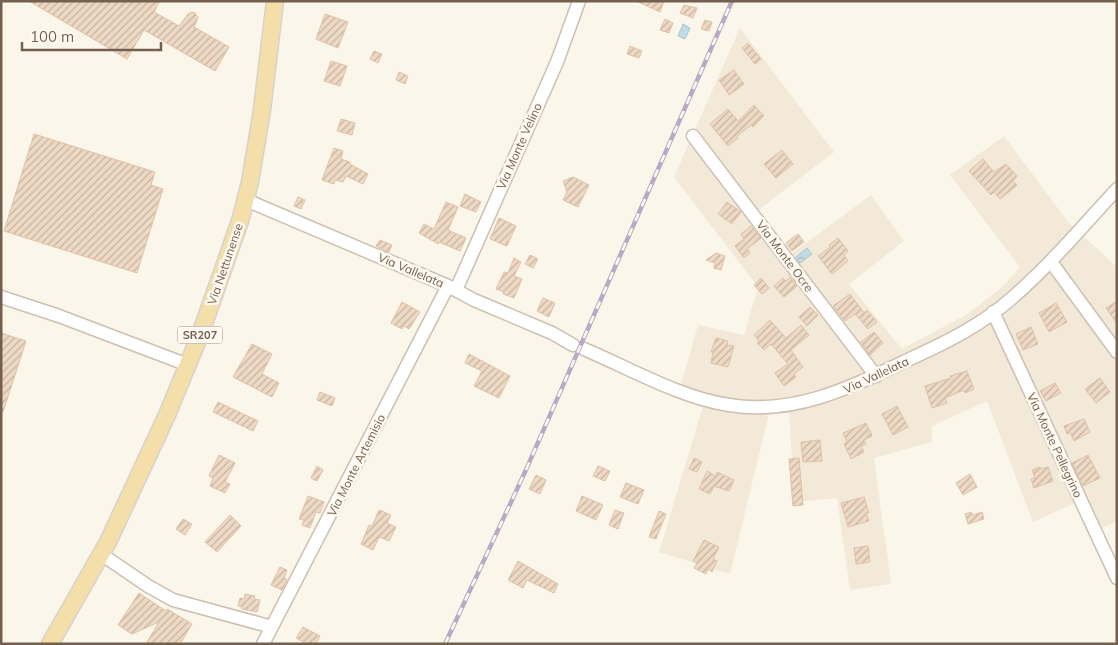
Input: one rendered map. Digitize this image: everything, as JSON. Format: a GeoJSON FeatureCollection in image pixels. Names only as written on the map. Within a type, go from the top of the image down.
{"type":"FeatureCollection","features":[{"type":"Feature","properties":{"kind":"main road","name":"Via Nettunense"},"geometry":{"type":"LineString","coordinates":[[50,644],[101,554],[159,432],[188,366],[204,323],[246,200],[262,110],[275,1]]}},
{"type":"Feature","properties":{"kind":"street","name":"Via Monte Velino"},"geometry":{"type":"LineString","coordinates":[[452,288],[559,56],[579,1]]}},
{"type":"Feature","properties":{"kind":"street","name":"Via Monte Ocre"},"geometry":{"type":"LineString","coordinates":[[694,136],[876,376]]}},
{"type":"Feature","properties":{"kind":"street","name":"Via Vallelata"},"geometry":{"type":"LineString","coordinates":[[246,200],[452,288],[474,300],[552,333],[578,347],[686,393],[728,405],[764,408],[801,404],[828,396],[876,376],[949,340],[1011,300],[1051,262],[1117,189]]}},
{"type":"Feature","properties":{"kind":"street"},"geometry":{"type":"LineString","coordinates":[[1051,262],[1117,352]]}},
{"type":"Feature","properties":{"kind":"street","name":"Via Monte Artemisio"},"geometry":{"type":"LineString","coordinates":[[263,644],[452,288]]}},
{"type":"Feature","properties":{"kind":"street"},"geometry":{"type":"LineString","coordinates":[[1,297],[67,318],[188,366]]}},
{"type":"Feature","properties":{"kind":"street","name":"Via Monte Pellegrino"},"geometry":{"type":"LineString","coordinates":[[994,312],[1117,578]]}},
{"type":"Feature","properties":{"kind":"street"},"geometry":{"type":"LineString","coordinates":[[101,554],[148,586],[173,600],[272,627]]}},
{"type":"Feature","properties":{"kind":"shaded area"},"geometry":{"type":"Polygon","coordinates":[[[740,28],[834,152],[757,211],[790,255],[871,195],[904,241],[849,284],[902,349],[966,315],[1002,287],[1020,267],[950,175],[1004,136],[1069,223],[1117,267],[1117,521],[1091,533],[1077,502],[1033,522],[987,401],[932,426],[932,442],[874,458],[891,584],[850,590],[837,498],[795,502],[789,413],[769,414],[730,574],[659,552],[703,406],[677,399],[698,325],[744,335],[758,287],[674,177],[740,28]]]}},
{"type":"Feature","properties":{"kind":"water"},"geometry":{"type":"Polygon","coordinates":[[[683,24],[690,28],[685,39],[678,36],[683,24]]]}},
{"type":"Feature","properties":{"kind":"water"},"geometry":{"type":"Polygon","coordinates":[[[807,248],[812,254],[800,263],[796,257],[807,248]]]}},
{"type":"Feature","properties":{"kind":"building"},"geometry":{"type":"Polygon","coordinates":[[[29,1],[160,1],[154,12],[179,26],[188,14],[195,13],[198,18],[194,27],[229,47],[215,71],[144,30],[127,59],[29,1]]]}},
{"type":"Feature","properties":{"kind":"building"},"geometry":{"type":"Polygon","coordinates":[[[636,1],[664,1],[660,12],[636,1]]]}},
{"type":"Feature","properties":{"kind":"building"},"geometry":{"type":"Polygon","coordinates":[[[684,5],[697,8],[693,18],[680,13],[684,5]]]}},
{"type":"Feature","properties":{"kind":"building"},"geometry":{"type":"Polygon","coordinates":[[[325,14],[348,22],[338,48],[316,39],[325,14]]]}},
{"type":"Feature","properties":{"kind":"building"},"geometry":{"type":"Polygon","coordinates":[[[665,19],[673,23],[669,33],[660,30],[665,19]]]}},
{"type":"Feature","properties":{"kind":"building"},"geometry":{"type":"Polygon","coordinates":[[[705,20],[712,22],[709,31],[701,29],[705,20]]]}},
{"type":"Feature","properties":{"kind":"building"},"geometry":{"type":"Polygon","coordinates":[[[748,43],[761,59],[755,64],[742,48],[748,43]]]}},
{"type":"Feature","properties":{"kind":"building"},"geometry":{"type":"Polygon","coordinates":[[[630,46],[642,51],[639,58],[627,54],[630,46]]]}},
{"type":"Feature","properties":{"kind":"building"},"geometry":{"type":"Polygon","coordinates":[[[374,51],[382,54],[378,63],[370,59],[374,51]]]}},
{"type":"Feature","properties":{"kind":"building"},"geometry":{"type":"Polygon","coordinates":[[[331,61],[347,66],[340,86],[324,81],[331,61]]]}},
{"type":"Feature","properties":{"kind":"building"},"geometry":{"type":"Polygon","coordinates":[[[734,70],[744,84],[729,95],[719,80],[734,70]]]}},
{"type":"Feature","properties":{"kind":"building"},"geometry":{"type":"Polygon","coordinates":[[[399,72],[408,76],[405,84],[396,80],[399,72]]]}},
{"type":"Feature","properties":{"kind":"building"},"geometry":{"type":"Polygon","coordinates":[[[754,105],[764,116],[753,127],[751,125],[737,136],[738,138],[728,146],[710,124],[728,109],[738,121],[754,105]]]}},
{"type":"Feature","properties":{"kind":"building"},"geometry":{"type":"Polygon","coordinates":[[[341,119],[355,123],[352,135],[337,131],[341,119]]]}},
{"type":"Feature","properties":{"kind":"building"},"geometry":{"type":"Polygon","coordinates":[[[34,134],[155,172],[151,185],[163,189],[137,273],[4,231],[34,134]]]}},
{"type":"Feature","properties":{"kind":"building"},"geometry":{"type":"Polygon","coordinates":[[[334,148],[343,151],[341,159],[350,162],[350,164],[368,174],[363,184],[346,176],[343,182],[335,180],[334,184],[322,180],[334,148]]]}},
{"type":"Feature","properties":{"kind":"building"},"geometry":{"type":"Polygon","coordinates":[[[782,150],[793,164],[776,178],[764,164],[782,150]]]}},
{"type":"Feature","properties":{"kind":"building"},"geometry":{"type":"Polygon","coordinates":[[[983,159],[994,172],[1006,164],[1017,176],[1013,181],[1017,185],[1000,199],[994,192],[991,195],[969,171],[983,159]]]}},
{"type":"Feature","properties":{"kind":"building"},"geometry":{"type":"Polygon","coordinates":[[[573,177],[589,185],[578,207],[563,200],[567,192],[563,181],[573,177]]]}},
{"type":"Feature","properties":{"kind":"building"},"geometry":{"type":"Polygon","coordinates":[[[465,194],[481,202],[476,212],[460,206],[465,194]]]}},
{"type":"Feature","properties":{"kind":"building"},"geometry":{"type":"Polygon","coordinates":[[[298,197],[305,200],[301,209],[294,206],[298,197]]]}},
{"type":"Feature","properties":{"kind":"building"},"geometry":{"type":"Polygon","coordinates":[[[446,202],[458,207],[448,230],[466,238],[460,251],[439,242],[438,244],[419,233],[424,224],[434,229],[446,202]]]}},
{"type":"Feature","properties":{"kind":"building"},"geometry":{"type":"Polygon","coordinates":[[[727,202],[741,212],[732,224],[718,214],[727,202]]]}},
{"type":"Feature","properties":{"kind":"building"},"geometry":{"type":"Polygon","coordinates":[[[499,218],[516,226],[507,246],[490,239],[499,218]]]}},
{"type":"Feature","properties":{"kind":"building"},"geometry":{"type":"Polygon","coordinates":[[[751,226],[761,238],[747,249],[750,253],[744,258],[735,246],[744,239],[741,234],[751,226]]]}},
{"type":"Feature","properties":{"kind":"building"},"geometry":{"type":"Polygon","coordinates":[[[798,234],[804,242],[792,251],[786,243],[798,234]]]}},
{"type":"Feature","properties":{"kind":"building"},"geometry":{"type":"Polygon","coordinates":[[[838,238],[848,251],[844,255],[848,261],[832,274],[818,256],[838,238]]]}},
{"type":"Feature","properties":{"kind":"building"},"geometry":{"type":"Polygon","coordinates":[[[380,240],[392,245],[389,252],[376,246],[380,240]]]}},
{"type":"Feature","properties":{"kind":"building"},"geometry":{"type":"Polygon","coordinates":[[[716,253],[725,256],[721,270],[714,268],[715,263],[706,260],[716,253]]]}},
{"type":"Feature","properties":{"kind":"building"},"geometry":{"type":"Polygon","coordinates":[[[530,255],[538,259],[533,268],[525,264],[530,255]]]}},
{"type":"Feature","properties":{"kind":"building"},"geometry":{"type":"Polygon","coordinates":[[[514,258],[521,262],[514,276],[522,279],[514,298],[496,289],[504,272],[508,273],[514,258]]]}},
{"type":"Feature","properties":{"kind":"building"},"geometry":{"type":"Polygon","coordinates":[[[790,277],[797,286],[784,297],[774,286],[783,278],[786,281],[790,277]]]}},
{"type":"Feature","properties":{"kind":"building"},"geometry":{"type":"Polygon","coordinates":[[[761,278],[769,288],[762,294],[754,285],[761,278]]]}},
{"type":"Feature","properties":{"kind":"building"},"geometry":{"type":"Polygon","coordinates":[[[850,294],[864,313],[867,310],[877,322],[868,329],[855,314],[845,321],[833,306],[850,294]]]}},
{"type":"Feature","properties":{"kind":"building"},"geometry":{"type":"Polygon","coordinates":[[[543,298],[555,303],[549,317],[537,311],[543,298]]]}},
{"type":"Feature","properties":{"kind":"building"},"geometry":{"type":"Polygon","coordinates":[[[1117,301],[1117,324],[1106,308],[1117,301]]]}},
{"type":"Feature","properties":{"kind":"building"},"geometry":{"type":"Polygon","coordinates":[[[402,302],[420,312],[409,329],[404,326],[402,329],[391,323],[402,302]]]}},
{"type":"Feature","properties":{"kind":"building"},"geometry":{"type":"Polygon","coordinates":[[[1056,303],[1067,322],[1049,332],[1039,313],[1056,303]]]}},
{"type":"Feature","properties":{"kind":"building"},"geometry":{"type":"Polygon","coordinates":[[[810,307],[818,315],[807,326],[799,317],[810,307]]]}},
{"type":"Feature","properties":{"kind":"building"},"geometry":{"type":"Polygon","coordinates":[[[770,320],[786,338],[801,325],[809,335],[791,350],[803,367],[794,374],[796,377],[784,386],[775,373],[788,364],[771,344],[764,350],[757,343],[759,341],[754,335],[770,320]]]}},
{"type":"Feature","properties":{"kind":"building"},"geometry":{"type":"Polygon","coordinates":[[[1031,327],[1038,344],[1023,350],[1016,334],[1031,327]]]}},
{"type":"Feature","properties":{"kind":"building"},"geometry":{"type":"Polygon","coordinates":[[[874,332],[883,343],[870,355],[861,342],[874,332]]]}},
{"type":"Feature","properties":{"kind":"building"},"geometry":{"type":"Polygon","coordinates":[[[1,333],[26,341],[3,412],[1,412],[1,333]]]}},
{"type":"Feature","properties":{"kind":"building"},"geometry":{"type":"Polygon","coordinates":[[[716,338],[728,341],[727,345],[734,346],[728,367],[711,363],[713,352],[711,352],[716,338]]]}},
{"type":"Feature","properties":{"kind":"building"},"geometry":{"type":"Polygon","coordinates":[[[252,344],[272,354],[262,374],[279,383],[272,397],[233,377],[252,344]]]}},
{"type":"Feature","properties":{"kind":"building"},"geometry":{"type":"Polygon","coordinates":[[[469,354],[510,376],[499,398],[474,386],[482,371],[465,363],[469,354]]]}},
{"type":"Feature","properties":{"kind":"building"},"geometry":{"type":"Polygon","coordinates":[[[967,371],[974,389],[965,393],[964,390],[945,398],[947,403],[932,408],[925,386],[967,371]]]}},
{"type":"Feature","properties":{"kind":"building"},"geometry":{"type":"Polygon","coordinates":[[[1100,378],[1110,392],[1096,403],[1085,389],[1100,378]]]}},
{"type":"Feature","properties":{"kind":"building"},"geometry":{"type":"Polygon","coordinates":[[[1055,383],[1061,393],[1046,401],[1040,391],[1055,383]]]}},
{"type":"Feature","properties":{"kind":"building"},"geometry":{"type":"Polygon","coordinates":[[[320,392],[335,398],[332,406],[317,400],[320,392]]]}},
{"type":"Feature","properties":{"kind":"building"},"geometry":{"type":"Polygon","coordinates":[[[218,402],[258,421],[253,431],[213,412],[218,402]]]}},
{"type":"Feature","properties":{"kind":"building"},"geometry":{"type":"Polygon","coordinates":[[[897,406],[908,427],[893,435],[882,414],[897,406]]]}},
{"type":"Feature","properties":{"kind":"building"},"geometry":{"type":"Polygon","coordinates":[[[1084,419],[1090,432],[1074,441],[1070,433],[1067,434],[1064,426],[1084,419]]]}},
{"type":"Feature","properties":{"kind":"building"},"geometry":{"type":"Polygon","coordinates":[[[866,423],[872,436],[864,440],[866,444],[861,446],[864,452],[851,459],[844,444],[847,442],[843,433],[866,423]]]}},
{"type":"Feature","properties":{"kind":"building"},"geometry":{"type":"Polygon","coordinates":[[[820,440],[822,461],[803,462],[801,442],[820,440]]]}},
{"type":"Feature","properties":{"kind":"building"},"geometry":{"type":"Polygon","coordinates":[[[219,455],[235,463],[225,482],[230,484],[225,493],[210,486],[213,478],[209,476],[219,455]]]}},
{"type":"Feature","properties":{"kind":"building"},"geometry":{"type":"Polygon","coordinates":[[[1088,455],[1100,478],[1083,486],[1072,463],[1088,455]]]}},
{"type":"Feature","properties":{"kind":"building"},"geometry":{"type":"Polygon","coordinates":[[[694,458],[702,462],[697,472],[689,469],[694,458]]]}},
{"type":"Feature","properties":{"kind":"building"},"geometry":{"type":"Polygon","coordinates":[[[799,458],[803,505],[793,506],[789,459],[799,458]]]}},
{"type":"Feature","properties":{"kind":"building"},"geometry":{"type":"Polygon","coordinates":[[[317,466],[323,470],[317,481],[311,478],[317,466]]]}},
{"type":"Feature","properties":{"kind":"building"},"geometry":{"type":"Polygon","coordinates":[[[598,466],[610,471],[605,481],[593,476],[598,466]]]}},
{"type":"Feature","properties":{"kind":"building"},"geometry":{"type":"Polygon","coordinates":[[[1040,467],[1041,469],[1048,467],[1053,481],[1034,488],[1031,479],[1035,478],[1032,470],[1040,467]]]}},
{"type":"Feature","properties":{"kind":"building"},"geometry":{"type":"Polygon","coordinates":[[[707,471],[716,476],[717,472],[734,480],[729,491],[714,486],[710,494],[699,489],[707,471]]]}},
{"type":"Feature","properties":{"kind":"building"},"geometry":{"type":"Polygon","coordinates":[[[970,474],[977,487],[963,495],[956,483],[970,474]]]}},
{"type":"Feature","properties":{"kind":"building"},"geometry":{"type":"Polygon","coordinates":[[[536,475],[546,480],[540,494],[529,489],[536,475]]]}},
{"type":"Feature","properties":{"kind":"building"},"geometry":{"type":"Polygon","coordinates":[[[626,483],[644,490],[638,504],[620,497],[626,483]]]}},
{"type":"Feature","properties":{"kind":"building"},"geometry":{"type":"Polygon","coordinates":[[[308,496],[324,502],[320,513],[316,512],[310,528],[302,525],[304,520],[299,519],[308,496]]]}},
{"type":"Feature","properties":{"kind":"building"},"geometry":{"type":"Polygon","coordinates":[[[582,496],[603,505],[596,520],[576,511],[582,496]]]}},
{"type":"Feature","properties":{"kind":"building"},"geometry":{"type":"Polygon","coordinates":[[[864,497],[869,513],[866,513],[869,521],[848,527],[841,503],[864,497]]]}},
{"type":"Feature","properties":{"kind":"building"},"geometry":{"type":"Polygon","coordinates":[[[379,510],[391,515],[387,523],[396,527],[389,541],[379,537],[373,550],[361,544],[369,525],[372,526],[379,510]]]}},
{"type":"Feature","properties":{"kind":"building"},"geometry":{"type":"Polygon","coordinates":[[[615,510],[624,513],[618,529],[609,525],[615,510]]]}},
{"type":"Feature","properties":{"kind":"building"},"geometry":{"type":"Polygon","coordinates":[[[659,511],[666,514],[656,539],[649,537],[659,511]]]}},
{"type":"Feature","properties":{"kind":"building"},"geometry":{"type":"Polygon","coordinates":[[[971,512],[973,515],[982,512],[984,519],[968,524],[965,514],[971,512]]]}},
{"type":"Feature","properties":{"kind":"building"},"geometry":{"type":"Polygon","coordinates":[[[230,515],[241,526],[217,552],[205,542],[230,515]]]}},
{"type":"Feature","properties":{"kind":"building"},"geometry":{"type":"Polygon","coordinates":[[[183,519],[192,524],[185,535],[176,529],[183,519]]]}},
{"type":"Feature","properties":{"kind":"building"},"geometry":{"type":"Polygon","coordinates":[[[704,540],[719,547],[713,559],[717,561],[712,572],[708,569],[706,574],[694,568],[697,563],[693,561],[704,540]]]}},
{"type":"Feature","properties":{"kind":"building"},"geometry":{"type":"Polygon","coordinates":[[[868,546],[870,562],[856,564],[854,548],[868,546]]]}},
{"type":"Feature","properties":{"kind":"building"},"geometry":{"type":"Polygon","coordinates":[[[518,561],[558,584],[554,593],[527,580],[523,588],[508,580],[518,561]]]}},
{"type":"Feature","properties":{"kind":"building"},"geometry":{"type":"Polygon","coordinates":[[[280,567],[287,570],[284,578],[287,579],[282,590],[271,585],[280,567]]]}},
{"type":"Feature","properties":{"kind":"building"},"geometry":{"type":"Polygon","coordinates":[[[139,593],[166,611],[167,609],[192,624],[180,644],[146,644],[159,622],[132,634],[118,625],[139,593]]]}},
{"type":"Feature","properties":{"kind":"building"},"geometry":{"type":"Polygon","coordinates":[[[245,594],[255,596],[254,599],[260,600],[257,612],[242,609],[242,607],[238,606],[240,598],[244,599],[245,594]]]}},
{"type":"Feature","properties":{"kind":"building"},"geometry":{"type":"Polygon","coordinates":[[[303,627],[320,636],[316,644],[307,644],[296,638],[303,627]]]}},
{"type":"Feature","properties":{"kind":"railway"},"geometry":{"type":"LineString","coordinates":[[445,644],[525,472],[732,1]]}}]}
